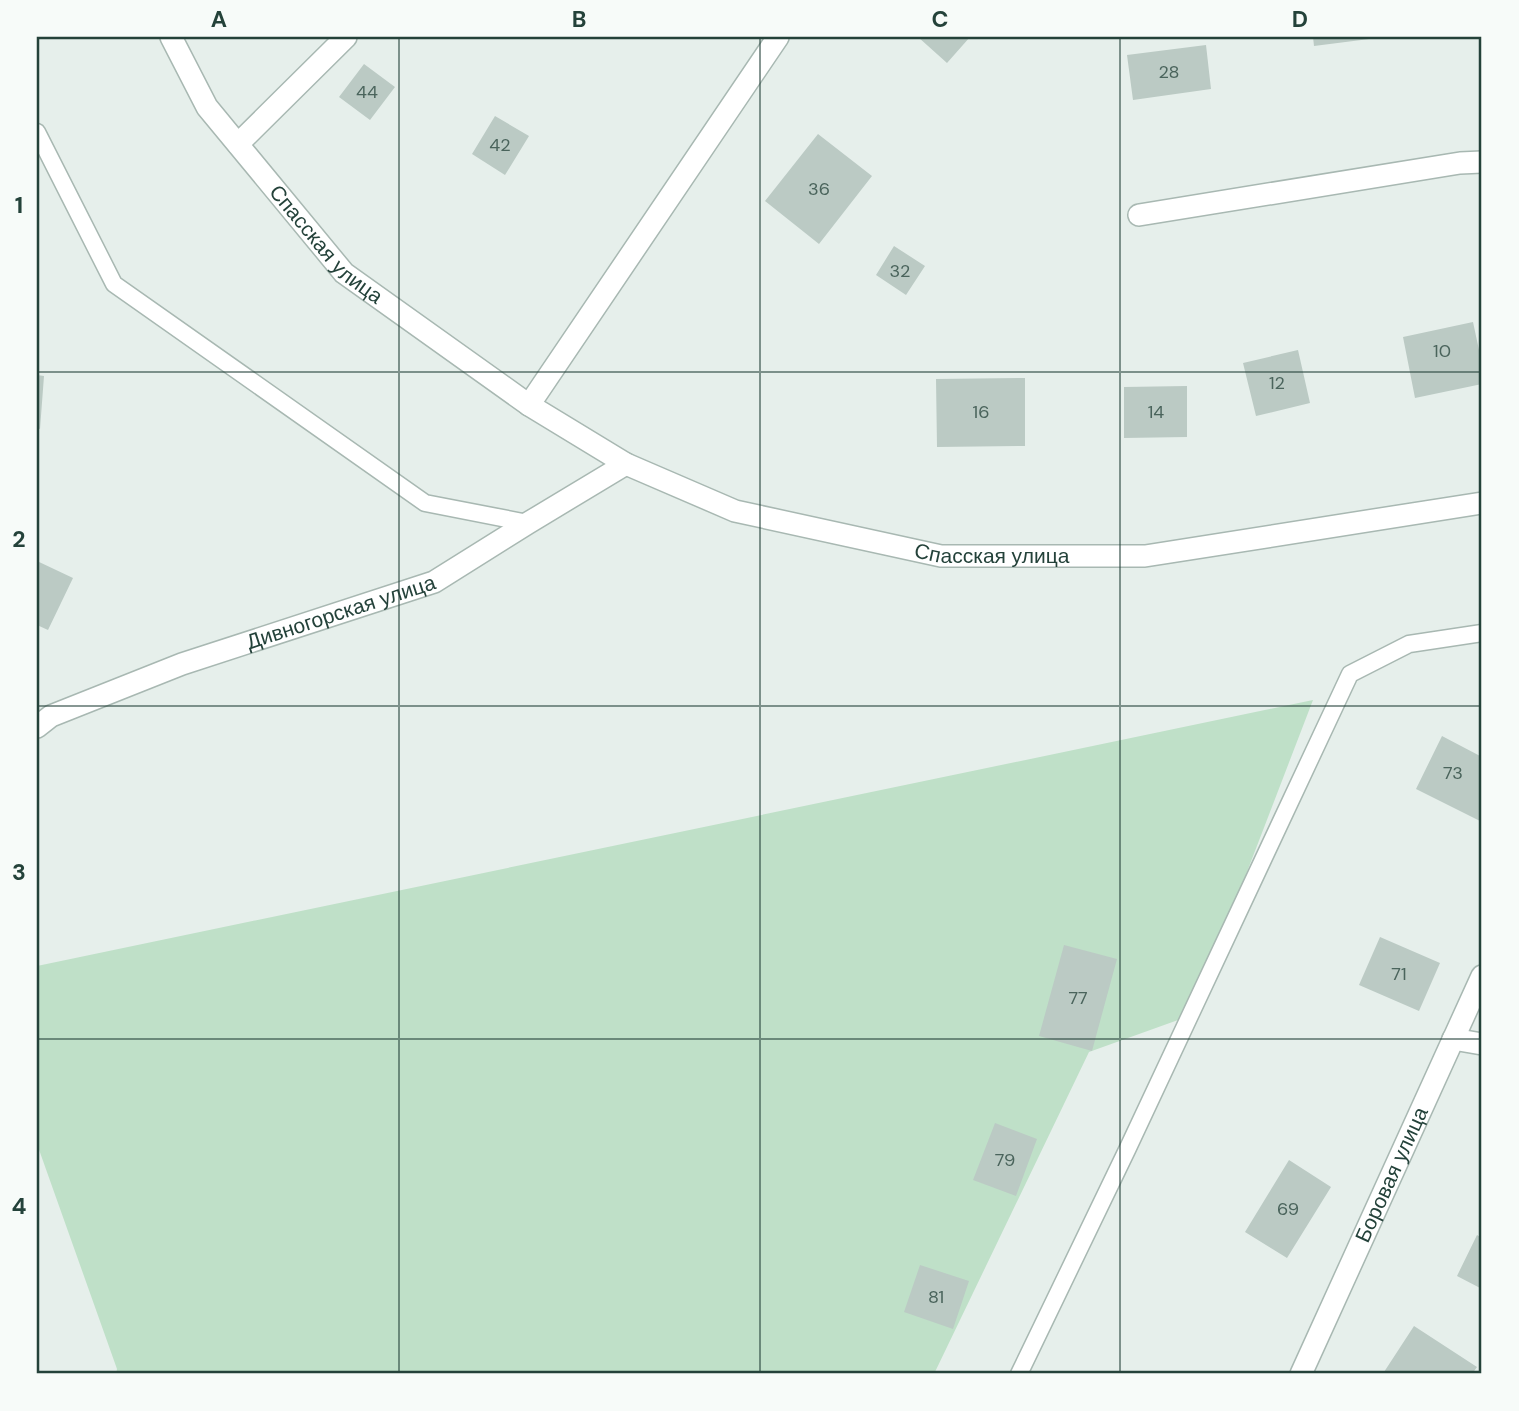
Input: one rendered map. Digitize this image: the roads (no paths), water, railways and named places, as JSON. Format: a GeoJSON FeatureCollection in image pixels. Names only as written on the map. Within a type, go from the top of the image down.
{"type":"FeatureCollection","features":[{"type":"Feature","properties":{"kind":"street","name":"Спасская улица"},"geometry":{"type":"LineString","coordinates":[[171,37],[207,107],[344,273],[529,405],[626,464],[736,511],[941,556],[1145,556],[1482,503]]}},
{"type":"Feature","properties":{"kind":"street"},"geometry":{"type":"LineString","coordinates":[[238,144],[346,37]]}},
{"type":"Feature","properties":{"kind":"street"},"geometry":{"type":"LineString","coordinates":[[529,405],[778,37]]}},
{"type":"Feature","properties":{"kind":"street"},"geometry":{"type":"LineString","coordinates":[[1139,215],[1460,163],[1482,162]]}},
{"type":"Feature","properties":{"kind":"street","name":"Дивногорская улица"},"geometry":{"type":"LineString","coordinates":[[37,727],[51,716],[182,664],[434,582],[626,464]]}},
{"type":"Feature","properties":{"kind":"street","name":"Боровая улица"},"geometry":{"type":"LineString","coordinates":[[1301,1374],[1482,976]]}},
{"type":"Feature","properties":{"kind":"street"},"geometry":{"type":"LineString","coordinates":[[1453,1039],[1482,1044]]}},
{"type":"Feature","properties":{"kind":"lane"},"geometry":{"type":"LineString","coordinates":[[37,132],[114,284],[425,503],[528,523]]}},
{"type":"Feature","properties":{"kind":"lane"},"geometry":{"type":"LineString","coordinates":[[1019,1374],[1127,1150],[1349,674],[1409,644],[1482,633]]}}]}
